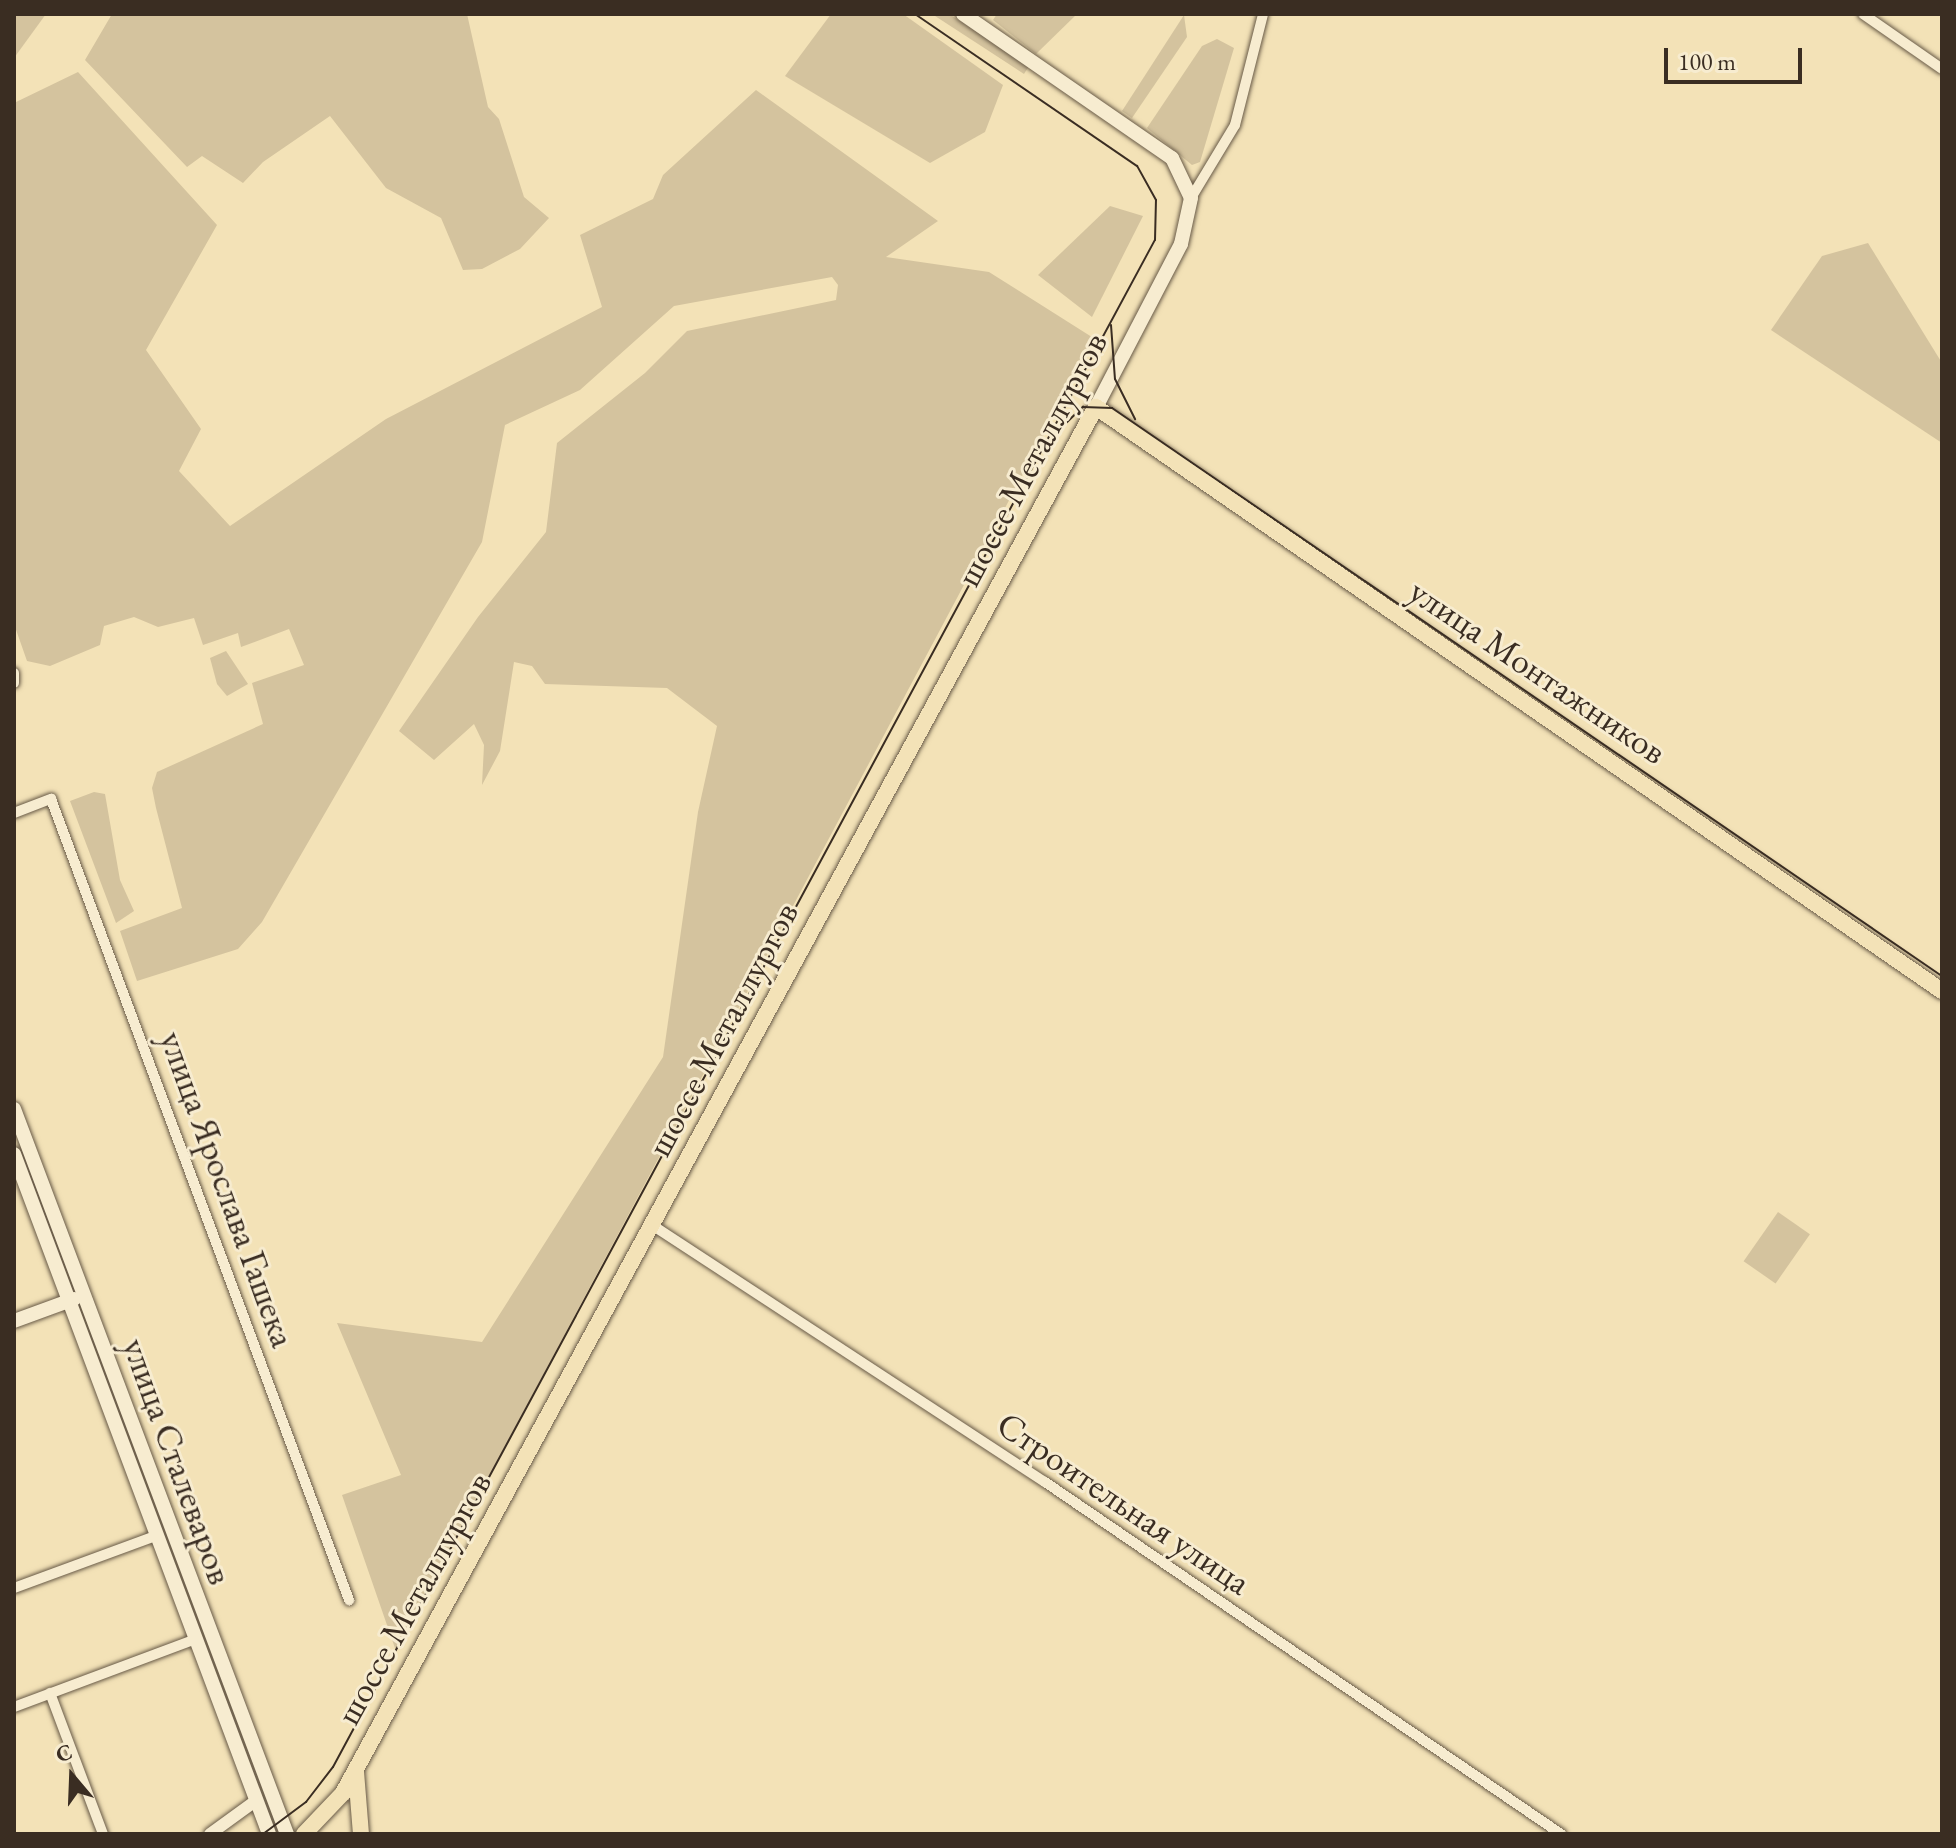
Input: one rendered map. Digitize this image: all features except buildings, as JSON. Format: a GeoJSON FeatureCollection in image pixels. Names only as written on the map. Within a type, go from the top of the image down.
{"type":"FeatureCollection","features":[{"type":"Feature","properties":{"kind":"main road"},"geometry":{"type":"LineString","coordinates":[[963,14],[1172,158],[1191,198]]}},
{"type":"Feature","properties":{"kind":"main road","name":"шоссе Металлургов"},"geometry":{"type":"LineString","coordinates":[[304,1834],[332,1807],[356,1767],[1096,407],[1181,244],[1191,198]]}},
{"type":"Feature","properties":{"kind":"main road","name":"улица Монтажников"},"geometry":{"type":"LineString","coordinates":[[1096,407],[1942,991]]}},
{"type":"Feature","properties":{"kind":"main road","name":"улица Сталеваров"},"geometry":{"type":"LineString","coordinates":[[14,1109],[270,1796],[287,1834]]}},
{"type":"Feature","properties":{"kind":"main road","name":"улица Сталеваров"},"geometry":{"type":"LineString","coordinates":[[14,1154],[193,1640],[269,1834]]}},
{"type":"Feature","properties":{"kind":"main road"},"geometry":{"type":"LineString","coordinates":[[14,1321],[83,1295]]}},
{"type":"Feature","properties":{"kind":"main road"},"geometry":{"type":"LineString","coordinates":[[193,1640],[210,1634]]}},
{"type":"Feature","properties":{"kind":"main road"},"geometry":{"type":"LineString","coordinates":[[356,1767],[355,1810],[361,1834]]}},
{"type":"Feature","properties":{"kind":"main road"},"geometry":{"type":"LineString","coordinates":[[254,1802],[270,1796]]}},
{"type":"Feature","properties":{"kind":"street"},"geometry":{"type":"LineString","coordinates":[[1191,198],[1235,125],[1263,14]]}},
{"type":"Feature","properties":{"kind":"street"},"geometry":{"type":"LineString","coordinates":[[1863,14],[1942,69]]}},
{"type":"Feature","properties":{"kind":"street","name":"улица Ярослава Гашека"},"geometry":{"type":"LineString","coordinates":[[14,813],[51,799],[349,1600]]}},
{"type":"Feature","properties":{"kind":"street","name":"Строительная улица"},"geometry":{"type":"LineString","coordinates":[[652,1225],[1033,1474],[1561,1834]]}},
{"type":"Feature","properties":{"kind":"street"},"geometry":{"type":"LineString","coordinates":[[14,1588],[155,1536]]}},
{"type":"Feature","properties":{"kind":"street"},"geometry":{"type":"LineString","coordinates":[[14,1707],[193,1640]]}},
{"type":"Feature","properties":{"kind":"street"},"geometry":{"type":"LineString","coordinates":[[50,1693],[103,1834]]}},
{"type":"Feature","properties":{"kind":"street"},"geometry":{"type":"LineString","coordinates":[[210,1834],[254,1802]]}},
{"type":"Feature","properties":{"kind":"shaded area"},"geometry":{"type":"Polygon","coordinates":[[[14,14],[46,14],[14,58],[14,14]]]}},
{"type":"Feature","properties":{"kind":"shaded area"},"geometry":{"type":"Polygon","coordinates":[[[112,14],[467,14],[488,107],[499,119],[524,197],[549,218],[520,249],[482,269],[463,270],[441,218],[386,188],[330,116],[263,162],[243,183],[202,156],[187,167],[85,60],[112,14]]]}},
{"type":"Feature","properties":{"kind":"shaded area"},"geometry":{"type":"Polygon","coordinates":[[[831,14],[903,14],[1003,85],[985,132],[930,163],[785,76],[831,14]]]}},
{"type":"Feature","properties":{"kind":"shaded area"},"geometry":{"type":"Polygon","coordinates":[[[932,14],[949,14],[1029,66],[1024,74],[932,14]]]}},
{"type":"Feature","properties":{"kind":"shaded area"},"geometry":{"type":"Polygon","coordinates":[[[997,14],[1077,14],[1036,54],[993,20],[997,14]]]}},
{"type":"Feature","properties":{"kind":"shaded area"},"geometry":{"type":"Polygon","coordinates":[[[1184,15],[1187,37],[1132,118],[1122,111],[1184,15]]]}},
{"type":"Feature","properties":{"kind":"shaded area"},"geometry":{"type":"Polygon","coordinates":[[[1217,39],[1234,48],[1200,162],[1192,165],[1147,128],[1202,46],[1217,39]]]}},
{"type":"Feature","properties":{"kind":"shaded area"},"geometry":{"type":"Polygon","coordinates":[[[78,72],[217,225],[146,350],[201,429],[179,471],[230,526],[386,419],[602,307],[580,235],[653,199],[663,175],[756,90],[938,221],[886,257],[989,272],[1095,339],[396,1651],[342,1495],[401,1475],[337,1323],[482,1342],[663,1057],[698,812],[717,726],[667,688],[545,684],[532,666],[514,662],[500,751],[482,785],[484,745],[474,724],[434,760],[399,731],[478,617],[546,532],[557,443],[645,373],[687,331],[836,300],[838,285],[832,277],[674,306],[580,390],[505,425],[482,542],[262,922],[238,949],[137,981],[120,931],[182,908],[152,788],[157,772],[263,724],[252,683],[304,665],[289,629],[241,647],[238,633],[203,645],[194,618],[158,627],[134,617],[104,626],[100,645],[50,666],[27,661],[14,624],[14,103],[78,72]]]}},
{"type":"Feature","properties":{"kind":"shaded area"},"geometry":{"type":"Polygon","coordinates":[[[1110,206],[1143,216],[1092,317],[1038,275],[1110,206]]]}},
{"type":"Feature","properties":{"kind":"shaded area"},"geometry":{"type":"Polygon","coordinates":[[[1868,243],[1942,363],[1942,443],[1771,330],[1822,256],[1868,243]]]}},
{"type":"Feature","properties":{"kind":"shaded area"},"geometry":{"type":"Polygon","coordinates":[[[226,651],[248,684],[227,696],[217,684],[210,658],[226,651]]]}},
{"type":"Feature","properties":{"kind":"shaded area"},"geometry":{"type":"Polygon","coordinates":[[[94,792],[105,794],[120,880],[134,911],[116,923],[70,801],[94,792]]]}},
{"type":"Feature","properties":{"kind":"shaded area"},"geometry":{"type":"Polygon","coordinates":[[[1778,1212],[1810,1234],[1776,1284],[1744,1261],[1778,1212]]]}},
{"type":"Feature","properties":{"kind":"tram line"},"geometry":{"type":"LineString","coordinates":[[263,1834],[306,1802],[333,1767],[1155,240],[1156,200],[1137,166],[915,14]]}},
{"type":"Feature","properties":{"kind":"tram line"},"geometry":{"type":"LineString","coordinates":[[1111,325],[1115,379],[1135,419]]}},
{"type":"Feature","properties":{"kind":"tram line"},"geometry":{"type":"LineString","coordinates":[[1063,426],[1083,407],[1112,408],[1942,976]]}}]}
